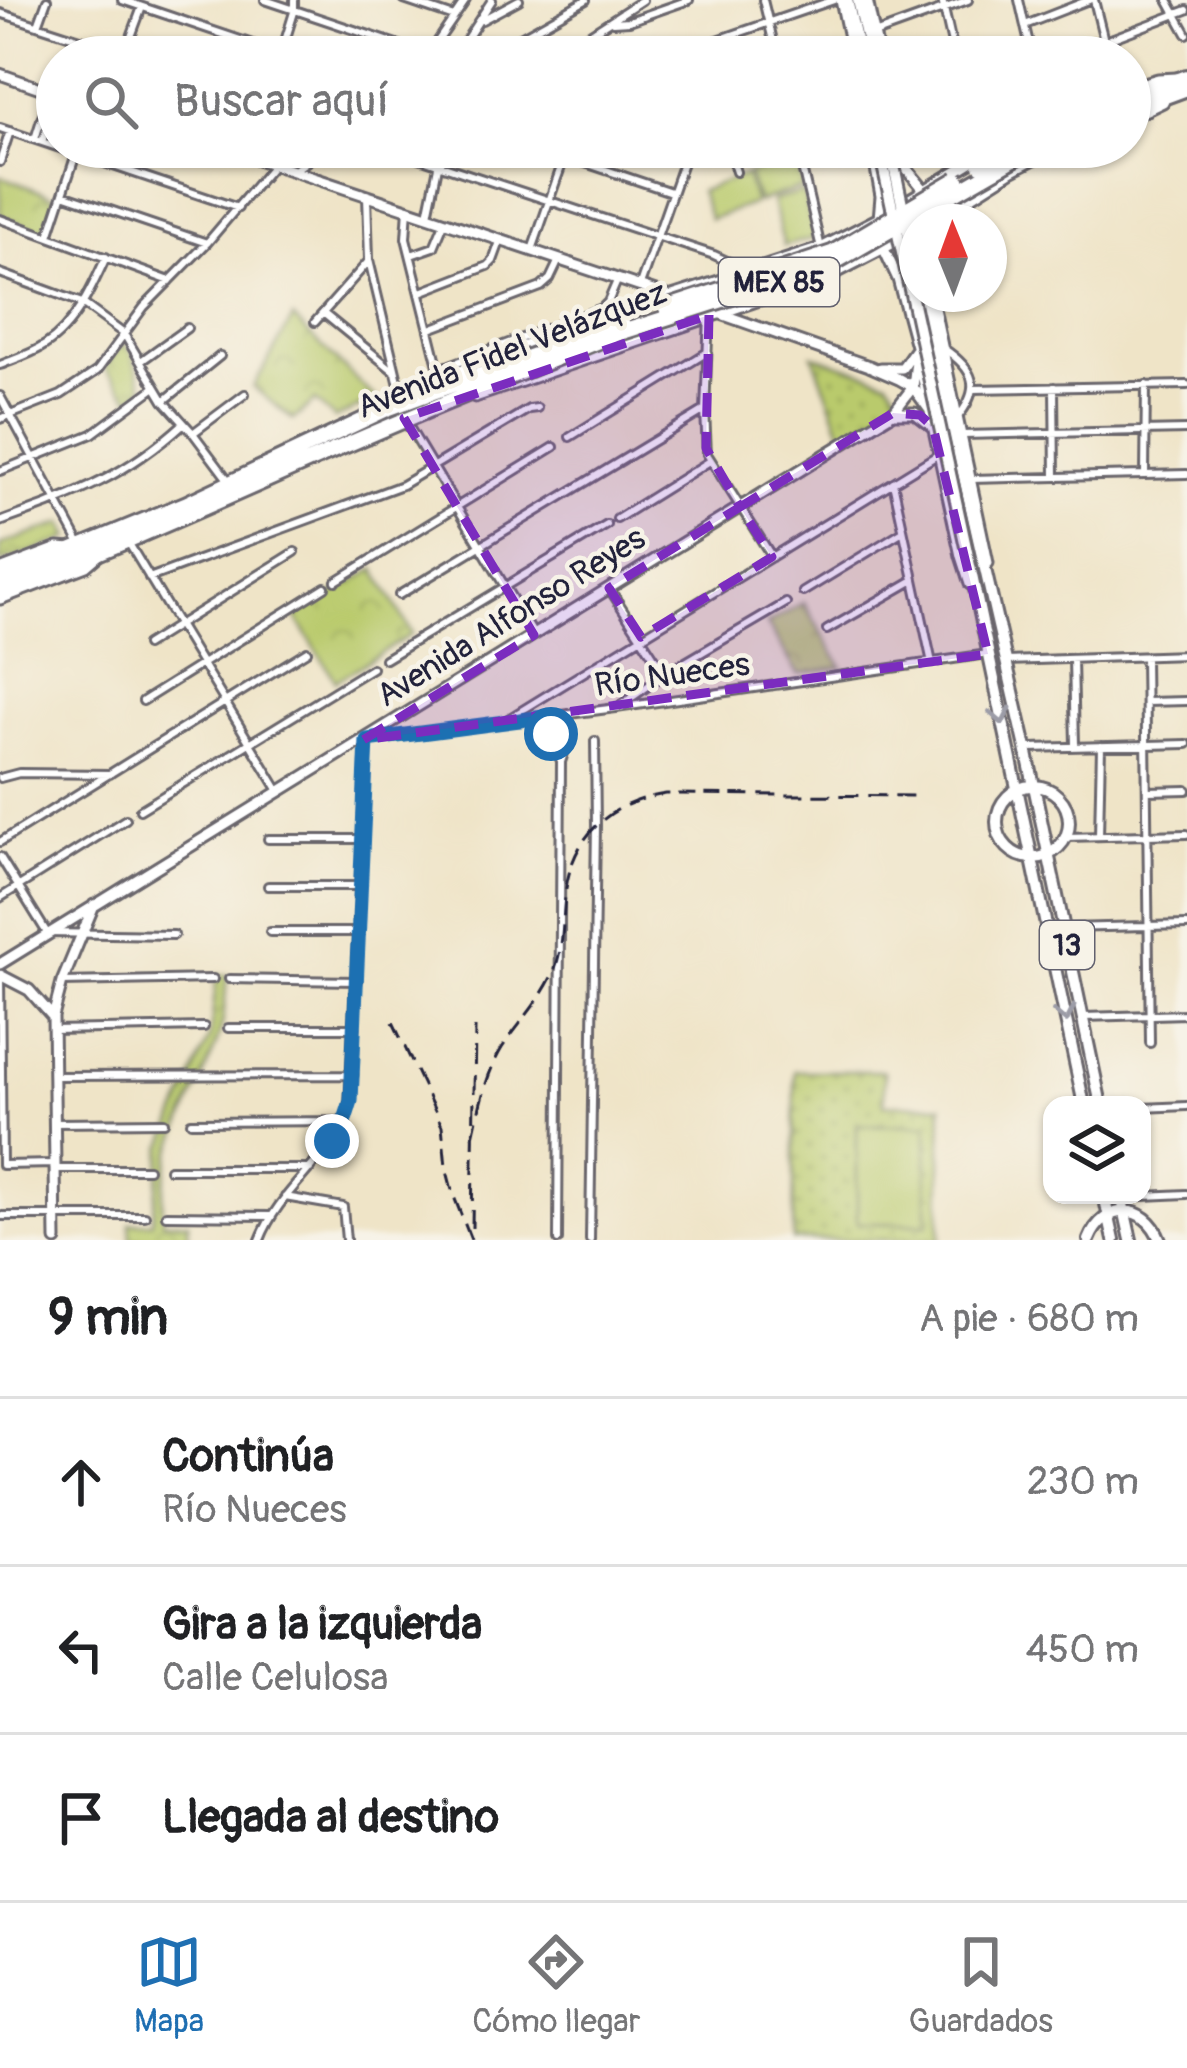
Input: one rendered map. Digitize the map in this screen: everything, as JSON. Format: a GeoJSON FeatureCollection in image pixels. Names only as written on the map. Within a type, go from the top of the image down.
{"type":"FeatureCollection","features":[{"type":"Feature","properties":{"kind":"highway"},"geometry":{"type":"LineString","coordinates":[[1151,92],[1183,84]]}},
{"type":"Feature","properties":{"kind":"highway"},"geometry":{"type":"LineString","coordinates":[[1151,102],[1183,84]]}},
{"type":"Feature","properties":{"kind":"highway","name":"Avenida Fidel Velázquez"},"geometry":{"type":"LineString","coordinates":[[0,595],[79,549],[404,410],[446,401],[608,327],[832,253],[977,168]]}},
{"type":"Feature","properties":{"kind":"highway","name":"Avenida Fidel Velázquez"},"geometry":{"type":"LineString","coordinates":[[0,580],[128,542],[404,410],[437,386],[503,373],[835,262],[995,168]]}},
{"type":"Feature","properties":{"kind":"main road"},"geometry":{"type":"LineString","coordinates":[[841,0],[850,36]]}},
{"type":"Feature","properties":{"kind":"main road"},"geometry":{"type":"LineString","coordinates":[[862,0],[870,36]]}},
{"type":"Feature","properties":{"kind":"main road","name":"13"},"geometry":{"type":"LineString","coordinates":[[881,168],[972,545],[1006,661],[1098,1096]]}},
{"type":"Feature","properties":{"kind":"main road"},"geometry":{"type":"LineString","coordinates":[[898,168],[905,204]]}},
{"type":"Feature","properties":{"kind":"main road","name":"13"},"geometry":{"type":"LineString","coordinates":[[929,312],[972,545],[977,601],[1082,1096]]}},
{"type":"Feature","properties":{"kind":"main road"},"geometry":{"type":"LineString","coordinates":[[1017,789],[1034,786]]}},
{"type":"Feature","properties":{"kind":"main road","name":"13"},"geometry":{"type":"LineString","coordinates":[[1034,786],[1056,794],[1063,803],[1069,820],[1066,837]]}},
{"type":"Feature","properties":{"kind":"main road","name":"13"},"geometry":{"type":"LineString","coordinates":[[1017,789],[1001,806],[997,829],[1007,850],[1031,858]]}},
{"type":"Feature","properties":{"kind":"main road"},"geometry":{"type":"LineString","coordinates":[[1031,858],[1056,850],[1066,837]]}},
{"type":"Feature","properties":{"kind":"main road"},"geometry":{"type":"LineString","coordinates":[[1106,1204],[1114,1240]]}},
{"type":"Feature","properties":{"kind":"main road"},"geometry":{"type":"LineString","coordinates":[[1123,1204],[1131,1240]]}},
{"type":"Feature","properties":{"kind":"main road"},"geometry":{"type":"LineString","coordinates":[[1089,1240],[1097,1223],[1125,1211],[1149,1221],[1160,1240]]}},
{"type":"Feature","properties":{"kind":"street"},"geometry":{"type":"LineString","coordinates":[[38,25],[47,0]]}},
{"type":"Feature","properties":{"kind":"street"},"geometry":{"type":"LineString","coordinates":[[122,0],[226,36]]}},
{"type":"Feature","properties":{"kind":"street"},"geometry":{"type":"LineString","coordinates":[[265,0],[367,36]]}},
{"type":"Feature","properties":{"kind":"street"},"geometry":{"type":"LineString","coordinates":[[287,36],[294,0]]}},
{"type":"Feature","properties":{"kind":"street"},"geometry":{"type":"LineString","coordinates":[[404,0],[454,17]]}},
{"type":"Feature","properties":{"kind":"street"},"geometry":{"type":"LineString","coordinates":[[469,36],[492,0]]}},
{"type":"Feature","properties":{"kind":"street"},"geometry":{"type":"LineString","coordinates":[[479,22],[519,0]]}},
{"type":"Feature","properties":{"kind":"street"},"geometry":{"type":"LineString","coordinates":[[522,36],[586,0]]}},
{"type":"Feature","properties":{"kind":"street"},"geometry":{"type":"LineString","coordinates":[[588,36],[642,0]]}},
{"type":"Feature","properties":{"kind":"street"},"geometry":{"type":"LineString","coordinates":[[610,22],[629,21],[689,0]]}},
{"type":"Feature","properties":{"kind":"street"},"geometry":{"type":"LineString","coordinates":[[764,0],[772,36]]}},
{"type":"Feature","properties":{"kind":"street"},"geometry":{"type":"LineString","coordinates":[[729,36],[841,0]]}},
{"type":"Feature","properties":{"kind":"street"},"geometry":{"type":"LineString","coordinates":[[862,0],[874,34],[943,4],[968,0]]}},
{"type":"Feature","properties":{"kind":"street"},"geometry":{"type":"LineString","coordinates":[[1019,0],[1028,36]]}},
{"type":"Feature","properties":{"kind":"street"},"geometry":{"type":"LineString","coordinates":[[1025,25],[1092,0],[1102,36]]}},
{"type":"Feature","properties":{"kind":"street"},"geometry":{"type":"LineString","coordinates":[[1168,0],[1187,34]]}},
{"type":"Feature","properties":{"kind":"street"},"geometry":{"type":"LineString","coordinates":[[441,36],[464,1]]}},
{"type":"Feature","properties":{"kind":"street"},"geometry":{"type":"LineString","coordinates":[[943,4],[950,36]]}},
{"type":"Feature","properties":{"kind":"street"},"geometry":{"type":"LineString","coordinates":[[131,36],[142,7]]}},
{"type":"Feature","properties":{"kind":"street"},"geometry":{"type":"LineString","coordinates":[[1120,36],[1187,10]]}},
{"type":"Feature","properties":{"kind":"street"},"geometry":{"type":"LineString","coordinates":[[0,13],[70,36]]}},
{"type":"Feature","properties":{"kind":"street"},"geometry":{"type":"LineString","coordinates":[[0,74],[36,87]]}},
{"type":"Feature","properties":{"kind":"street"},"geometry":{"type":"LineString","coordinates":[[1151,82],[1166,78],[1183,84]]}},
{"type":"Feature","properties":{"kind":"street"},"geometry":{"type":"LineString","coordinates":[[0,128],[36,140]]}},
{"type":"Feature","properties":{"kind":"street"},"geometry":{"type":"LineString","coordinates":[[0,162],[10,131]]}},
{"type":"Feature","properties":{"kind":"street"},"geometry":{"type":"LineString","coordinates":[[49,236],[71,168]]}},
{"type":"Feature","properties":{"kind":"street"},"geometry":{"type":"LineString","coordinates":[[120,168],[238,208]]}},
{"type":"Feature","properties":{"kind":"street"},"geometry":{"type":"LineString","coordinates":[[0,419],[61,395],[89,378],[153,296],[207,243],[271,168]]}},
{"type":"Feature","properties":{"kind":"street"},"geometry":{"type":"LineString","coordinates":[[285,168],[869,366],[913,387],[929,409]]}},
{"type":"Feature","properties":{"kind":"street"},"geometry":{"type":"LineString","coordinates":[[293,171],[297,168]]}},
{"type":"Feature","properties":{"kind":"street"},"geometry":{"type":"LineString","coordinates":[[428,215],[437,168]]}},
{"type":"Feature","properties":{"kind":"street"},"geometry":{"type":"LineString","coordinates":[[443,168],[714,255],[749,271]]}},
{"type":"Feature","properties":{"kind":"street"},"geometry":{"type":"LineString","coordinates":[[532,250],[561,168]]}},
{"type":"Feature","properties":{"kind":"street"},"geometry":{"type":"LineString","coordinates":[[610,168],[671,192]]}},
{"type":"Feature","properties":{"kind":"street"},"geometry":{"type":"LineString","coordinates":[[640,285],[680,168]]}},
{"type":"Feature","properties":{"kind":"street"},"geometry":{"type":"LineString","coordinates":[[735,168],[736,172]]}},
{"type":"Feature","properties":{"kind":"street"},"geometry":{"type":"LineString","coordinates":[[802,168],[821,248]]}},
{"type":"Feature","properties":{"kind":"street"},"geometry":{"type":"LineString","coordinates":[[877,168],[884,173],[897,168]]}},
{"type":"Feature","properties":{"kind":"street"},"geometry":{"type":"LineString","coordinates":[[877,168],[878,234],[898,279],[961,556],[977,601]]}},
{"type":"Feature","properties":{"kind":"street"},"geometry":{"type":"LineString","coordinates":[[906,168],[924,188],[928,204]]}},
{"type":"Feature","properties":{"kind":"street"},"geometry":{"type":"LineString","coordinates":[[437,386],[474,364],[821,248],[960,168]]}},
{"type":"Feature","properties":{"kind":"street"},"geometry":{"type":"LineString","coordinates":[[959,204],[1017,168]]}},
{"type":"Feature","properties":{"kind":"street"},"geometry":{"type":"LineString","coordinates":[[958,170],[955,188],[971,197]]}},
{"type":"Feature","properties":{"kind":"street"},"geometry":{"type":"LineString","coordinates":[[63,194],[207,243]]}},
{"type":"Feature","properties":{"kind":"street"},"geometry":{"type":"LineString","coordinates":[[367,195],[369,260],[404,410],[433,468],[534,634]]}},
{"type":"Feature","properties":{"kind":"street"},"geometry":{"type":"LineString","coordinates":[[408,208],[405,232],[439,369],[437,386]]}},
{"type":"Feature","properties":{"kind":"street"},"geometry":{"type":"LineString","coordinates":[[0,219],[170,281]]}},
{"type":"Feature","properties":{"kind":"street"},"geometry":{"type":"LineString","coordinates":[[411,255],[433,248],[445,221]]}},
{"type":"Feature","properties":{"kind":"street"},"geometry":{"type":"LineString","coordinates":[[421,292],[488,266],[501,239]]}},
{"type":"Feature","properties":{"kind":"street"},"geometry":{"type":"LineString","coordinates":[[839,239],[852,252],[844,269]]}},
{"type":"Feature","properties":{"kind":"street"},"geometry":{"type":"LineString","coordinates":[[446,401],[480,396],[844,269],[899,241]]}},
{"type":"Feature","properties":{"kind":"street"},"geometry":{"type":"LineString","coordinates":[[0,365],[56,338],[82,303],[106,257]]}},
{"type":"Feature","properties":{"kind":"street"},"geometry":{"type":"LineString","coordinates":[[430,329],[541,287],[560,259]]}},
{"type":"Feature","properties":{"kind":"street"},"geometry":{"type":"LineString","coordinates":[[315,322],[369,260]]}},
{"type":"Feature","properties":{"kind":"street"},"geometry":{"type":"LineString","coordinates":[[0,274],[82,303],[124,334],[154,387],[230,483]]}},
{"type":"Feature","properties":{"kind":"street"},"geometry":{"type":"LineString","coordinates":[[439,369],[606,304],[619,278]]}},
{"type":"Feature","properties":{"kind":"street"},"geometry":{"type":"LineString","coordinates":[[712,284],[710,293],[718,313],[706,353],[706,448],[772,556]]}},
{"type":"Feature","properties":{"kind":"street"},"geometry":{"type":"LineString","coordinates":[[656,302],[674,311],[674,328]]}},
{"type":"Feature","properties":{"kind":"street"},"geometry":{"type":"LineString","coordinates":[[583,326],[591,311]]}},
{"type":"Feature","properties":{"kind":"street"},"geometry":{"type":"LineString","coordinates":[[931,312],[985,543],[991,598]]}},
{"type":"Feature","properties":{"kind":"street"},"geometry":{"type":"LineString","coordinates":[[323,313],[394,371]]}},
{"type":"Feature","properties":{"kind":"street"},"geometry":{"type":"LineString","coordinates":[[141,361],[187,328]]}},
{"type":"Feature","properties":{"kind":"street"},"geometry":{"type":"LineString","coordinates":[[941,347],[963,363],[970,375],[971,398],[957,418]]}},
{"type":"Feature","properties":{"kind":"street"},"geometry":{"type":"LineString","coordinates":[[869,366],[902,368],[916,349]]}},
{"type":"Feature","properties":{"kind":"street","name":"Avenida Alfonso Reyes"},"geometry":{"type":"LineString","coordinates":[[0,964],[896,410],[913,387],[916,349]]}},
{"type":"Feature","properties":{"kind":"street"},"geometry":{"type":"LineString","coordinates":[[570,437],[706,353]]}},
{"type":"Feature","properties":{"kind":"street"},"geometry":{"type":"LineString","coordinates":[[164,400],[220,356]]}},
{"type":"Feature","properties":{"kind":"street"},"geometry":{"type":"LineString","coordinates":[[891,376],[900,390],[896,410],[915,413],[934,427]]}},
{"type":"Feature","properties":{"kind":"street"},"geometry":{"type":"LineString","coordinates":[[973,389],[1187,385]]}},
{"type":"Feature","properties":{"kind":"street"},"geometry":{"type":"LineString","coordinates":[[1144,475],[1146,386]]}},
{"type":"Feature","properties":{"kind":"street"},"geometry":{"type":"LineString","coordinates":[[0,471],[74,442],[154,387]]}},
{"type":"Feature","properties":{"kind":"street"},"geometry":{"type":"LineString","coordinates":[[1054,387],[1055,477]]}},
{"type":"Feature","properties":{"kind":"street"},"geometry":{"type":"LineString","coordinates":[[193,433],[245,394]]}},
{"type":"Feature","properties":{"kind":"street"},"geometry":{"type":"LineString","coordinates":[[0,396],[79,549],[58,548],[0,569]]}},
{"type":"Feature","properties":{"kind":"street"},"geometry":{"type":"LineString","coordinates":[[149,578],[384,494],[537,408]]}},
{"type":"Feature","properties":{"kind":"street"},"geometry":{"type":"LineString","coordinates":[[399,596],[705,410]]}},
{"type":"Feature","properties":{"kind":"street"},"geometry":{"type":"LineString","coordinates":[[0,522],[120,473],[184,423]]}},
{"type":"Feature","properties":{"kind":"street"},"geometry":{"type":"LineString","coordinates":[[962,435],[1187,430]]}},
{"type":"Feature","properties":{"kind":"street"},"geometry":{"type":"LineString","coordinates":[[336,581],[554,447]]}},
{"type":"Feature","properties":{"kind":"street"},"geometry":{"type":"LineString","coordinates":[[501,723],[939,454]]}},
{"type":"Feature","properties":{"kind":"street"},"geometry":{"type":"LineString","coordinates":[[617,519],[710,461]]}},
{"type":"Feature","properties":{"kind":"street"},"geometry":{"type":"LineString","coordinates":[[970,479],[1187,473]]}},
{"type":"Feature","properties":{"kind":"street"},"geometry":{"type":"LineString","coordinates":[[892,482],[932,663]]}},
{"type":"Feature","properties":{"kind":"street"},"geometry":{"type":"LineString","coordinates":[[385,659],[607,525]]}},
{"type":"Feature","properties":{"kind":"street"},"geometry":{"type":"LineString","coordinates":[[803,592],[903,531]]}},
{"type":"Feature","properties":{"kind":"street"},"geometry":{"type":"LineString","coordinates":[[128,542],[279,791]]}},
{"type":"Feature","properties":{"kind":"street"},"geometry":{"type":"LineString","coordinates":[[146,645],[295,552]]}},
{"type":"Feature","properties":{"kind":"street"},"geometry":{"type":"LineString","coordinates":[[0,595],[86,566],[100,554]]}},
{"type":"Feature","properties":{"kind":"street"},"geometry":{"type":"LineString","coordinates":[[827,630],[914,580]]}},
{"type":"Feature","properties":{"kind":"street"},"geometry":{"type":"LineString","coordinates":[[143,700],[325,587]]}},
{"type":"Feature","properties":{"kind":"street"},"geometry":{"type":"LineString","coordinates":[[609,588],[665,674]]}},
{"type":"Feature","properties":{"kind":"street"},"geometry":{"type":"LineString","coordinates":[[616,708],[786,603]]}},
{"type":"Feature","properties":{"kind":"street"},"geometry":{"type":"LineString","coordinates":[[0,842],[308,651]]}},
{"type":"Feature","properties":{"kind":"street","name":"Río Nueces"},"geometry":{"type":"LineString","coordinates":[[365,740],[988,654]]}},
{"type":"Feature","properties":{"kind":"street"},"geometry":{"type":"LineString","coordinates":[[1006,661],[1187,656]]}},
{"type":"Feature","properties":{"kind":"street"},"geometry":{"type":"LineString","coordinates":[[1145,657],[1150,1043]]}},
{"type":"Feature","properties":{"kind":"street"},"geometry":{"type":"LineString","coordinates":[[1073,659],[1075,747]]}},
{"type":"Feature","properties":{"kind":"street"},"geometry":{"type":"LineString","coordinates":[[140,810],[372,668]]}},
{"type":"Feature","properties":{"kind":"street"},"geometry":{"type":"LineString","coordinates":[[1146,702],[1187,700]]}},
{"type":"Feature","properties":{"kind":"street"},"geometry":{"type":"LineString","coordinates":[[558,1240],[561,762],[568,741],[568,714]]}},
{"type":"Feature","properties":{"kind":"street"},"geometry":{"type":"LineString","coordinates":[[551,716],[552,740],[561,762]]}},
{"type":"Feature","properties":{"kind":"street"},"geometry":{"type":"LineString","coordinates":[[260,1240],[271,1216],[345,1120],[351,1101],[365,740]]}},
{"type":"Feature","properties":{"kind":"street"},"geometry":{"type":"LineString","coordinates":[[590,1240],[595,741]]}},
{"type":"Feature","properties":{"kind":"street"},"geometry":{"type":"LineString","coordinates":[[1026,748],[1187,744]]}},
{"type":"Feature","properties":{"kind":"street"},"geometry":{"type":"LineString","coordinates":[[1100,836],[1101,746]]}},
{"type":"Feature","properties":{"kind":"street"},"geometry":{"type":"LineString","coordinates":[[0,778],[20,773],[110,774]]}},
{"type":"Feature","properties":{"kind":"street"},"geometry":{"type":"LineString","coordinates":[[1148,791],[1187,790]]}},
{"type":"Feature","properties":{"kind":"street"},"geometry":{"type":"LineString","coordinates":[[0,898],[125,819]]}},
{"type":"Feature","properties":{"kind":"street"},"geometry":{"type":"LineString","coordinates":[[1066,837],[1187,834]]}},
{"type":"Feature","properties":{"kind":"street"},"geometry":{"type":"LineString","coordinates":[[268,839],[362,839]]}},
{"type":"Feature","properties":{"kind":"street"},"geometry":{"type":"LineString","coordinates":[[0,856],[47,933],[174,935]]}},
{"type":"Feature","properties":{"kind":"street"},"geometry":{"type":"LineString","coordinates":[[268,886],[360,886]]}},
{"type":"Feature","properties":{"kind":"street"},"geometry":{"type":"LineString","coordinates":[[56,1240],[53,1023],[62,982],[95,903]]}},
{"type":"Feature","properties":{"kind":"street"},"geometry":{"type":"LineString","coordinates":[[1063,928],[1187,925]]}},
{"type":"Feature","properties":{"kind":"street"},"geometry":{"type":"LineString","coordinates":[[270,932],[358,932]]}},
{"type":"Feature","properties":{"kind":"street"},"geometry":{"type":"LineString","coordinates":[[53,1023],[29,990],[0,975],[1,1165],[148,1169]]}},
{"type":"Feature","properties":{"kind":"street"},"geometry":{"type":"LineString","coordinates":[[229,979],[357,981]]}},
{"type":"Feature","properties":{"kind":"street"},"geometry":{"type":"LineString","coordinates":[[62,982],[213,980]]}},
{"type":"Feature","properties":{"kind":"street"},"geometry":{"type":"LineString","coordinates":[[1082,1017],[1187,1014]]}},
{"type":"Feature","properties":{"kind":"street"},"geometry":{"type":"LineString","coordinates":[[53,1023],[204,1028]]}},
{"type":"Feature","properties":{"kind":"street"},"geometry":{"type":"LineString","coordinates":[[228,1028],[355,1028]]}},
{"type":"Feature","properties":{"kind":"street"},"geometry":{"type":"LineString","coordinates":[[53,1076],[353,1075]]}},
{"type":"Feature","properties":{"kind":"street"},"geometry":{"type":"LineString","coordinates":[[1151,1108],[1187,1106]]}},
{"type":"Feature","properties":{"kind":"street"},"geometry":{"type":"LineString","coordinates":[[190,1122],[345,1120]]}},
{"type":"Feature","properties":{"kind":"street"},"geometry":{"type":"LineString","coordinates":[[54,1123],[164,1122]]}},
{"type":"Feature","properties":{"kind":"street"},"geometry":{"type":"LineString","coordinates":[[169,1169],[310,1169]]}},
{"type":"Feature","properties":{"kind":"street"},"geometry":{"type":"LineString","coordinates":[[1151,1195],[1187,1194]]}},
{"type":"Feature","properties":{"kind":"street"},"geometry":{"type":"LineString","coordinates":[[285,1197],[343,1207],[346,1240]]}},
{"type":"Feature","properties":{"kind":"street"},"geometry":{"type":"LineString","coordinates":[[166,1215],[271,1216]]}},
{"type":"Feature","properties":{"kind":"street"},"geometry":{"type":"LineString","coordinates":[[0,1216],[145,1216]]}},
{"type":"Feature","properties":{"kind":"highlighted area"},"geometry":{"type":"Polygon","coordinates":[[[709,315],[706,448],[740,507],[893,413],[920,415],[933,427],[988,654],[363,740],[534,635],[404,418],[709,315]],[[740,507],[609,588],[641,637],[772,557],[740,507]]]}},
{"type":"Feature","properties":{"kind":"green space"},"geometry":{"type":"Polygon","coordinates":[[[765,168],[796,168],[803,187],[758,202],[748,174],[765,168]]]}},
{"type":"Feature","properties":{"kind":"green space"},"geometry":{"type":"Polygon","coordinates":[[[746,175],[755,203],[710,219],[700,191],[746,175]]]}},
{"type":"Feature","properties":{"kind":"green space"},"geometry":{"type":"Polygon","coordinates":[[[0,176],[58,198],[45,232],[0,216],[0,176]]]}},
{"type":"Feature","properties":{"kind":"green space"},"geometry":{"type":"Polygon","coordinates":[[[803,192],[815,238],[784,246],[772,201],[803,192]]]}},
{"type":"Feature","properties":{"kind":"green space"},"geometry":{"type":"Polygon","coordinates":[[[293,318],[376,399],[335,419],[315,401],[293,420],[253,387],[293,318]]]}},
{"type":"Feature","properties":{"kind":"green space"},"geometry":{"type":"Polygon","coordinates":[[[123,343],[132,353],[144,389],[131,399],[104,367],[123,343]]]}},
{"type":"Feature","properties":{"kind":"green space"},"geometry":{"type":"Polygon","coordinates":[[[813,355],[888,380],[897,391],[895,404],[843,436],[813,355]]]}},
{"type":"Feature","properties":{"kind":"green space"},"geometry":{"type":"Polygon","coordinates":[[[63,523],[70,538],[0,563],[0,545],[63,523]]]}},
{"type":"Feature","properties":{"kind":"green space"},"geometry":{"type":"Polygon","coordinates":[[[375,569],[412,634],[336,681],[295,616],[375,569]]]}},
{"type":"Feature","properties":{"kind":"green space"},"geometry":{"type":"Polygon","coordinates":[[[804,603],[842,667],[798,674],[767,624],[804,603]]]}},
{"type":"Feature","properties":{"kind":"green space"},"geometry":{"type":"Polygon","coordinates":[[[217,975],[227,975],[222,1025],[173,1147],[163,1196],[163,1222],[188,1222],[189,1240],[131,1240],[130,1223],[152,1222],[163,1148],[210,1035],[217,975]]]}},
{"type":"Feature","properties":{"kind":"green space"},"geometry":{"type":"Polygon","coordinates":[[[795,1071],[884,1071],[884,1104],[942,1105],[940,1240],[793,1240],[795,1071]]]}},
{"type":"Feature","properties":{"kind":"green space"},"geometry":{"type":"Polygon","coordinates":[[[857,1125],[927,1125],[927,1224],[857,1223],[857,1125]]]}},
{"type":"Feature","properties":{"kind":"railway"},"geometry":{"type":"LineString","coordinates":[[473,1137],[496,1059],[554,971],[575,857],[596,826],[610,815],[626,805],[666,794],[918,796]]}},
{"type":"Feature","properties":{"kind":"railway"},"geometry":{"type":"LineString","coordinates":[[393,1022],[442,1126],[446,1167],[471,1240]]}},
{"type":"Feature","properties":{"kind":"railway"},"geometry":{"type":"LineString","coordinates":[[472,1228],[475,1028]]}},
{"type":"Feature","properties":{"kind":"route"},"geometry":{"type":"LineString","coordinates":[[332,1141],[351,1101],[367,740],[551,716],[551,734]]}}]}
